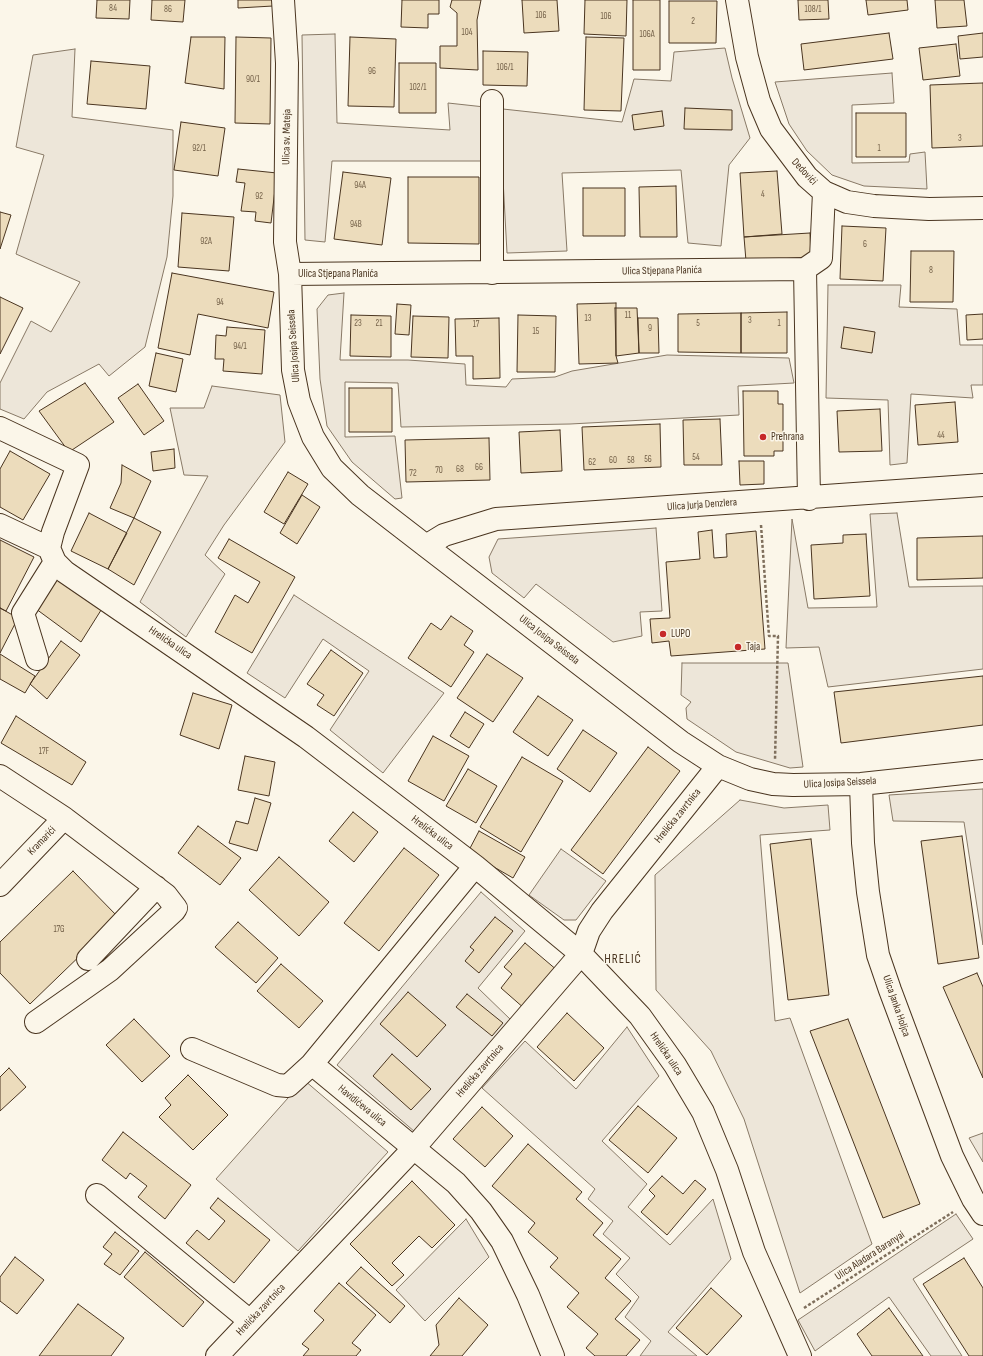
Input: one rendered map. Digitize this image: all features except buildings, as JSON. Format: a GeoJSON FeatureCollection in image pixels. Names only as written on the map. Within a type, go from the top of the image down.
{"type":"FeatureCollection","features":[{"type":"Feature","properties":{"kind":"street","name":"Ulica sv. Mateja"},"geometry":{"type":"LineString","coordinates":[[283,0],[288,63],[285,242],[290,274]]}},
{"type":"Feature","properties":{"kind":"street","name":"Dedovići"},"geometry":{"type":"LineString","coordinates":[[737,0],[747,57],[758,101],[770,129],[807,177],[824,192],[848,202],[874,206],[929,209],[983,208]]}},
{"type":"Feature","properties":{"kind":"street"},"geometry":{"type":"LineString","coordinates":[[492,101],[492,273]]}},
{"type":"Feature","properties":{"kind":"street"},"geometry":{"type":"LineString","coordinates":[[809,498],[805,269],[822,258],[824,192]]}},
{"type":"Feature","properties":{"kind":"street","name":"Ulica Stjepana Planića"},"geometry":{"type":"LineString","coordinates":[[290,274],[805,269]]}},
{"type":"Feature","properties":{"kind":"street","name":"Ulica Josipa Seissela"},"geometry":{"type":"LineString","coordinates":[[290,274],[293,370],[299,402],[313,437],[332,468],[360,495],[681,742],[718,766],[750,779],[773,784],[861,784],[983,771]]}},
{"type":"Feature","properties":{"kind":"street"},"geometry":{"type":"LineString","coordinates":[[0,428],[78,465],[53,532],[52,555],[23,613],[37,659]]}},
{"type":"Feature","properties":{"kind":"street","name":"Ulica Jurja Denzlera"},"geometry":{"type":"LineString","coordinates":[[426,546],[444,535],[496,519],[760,502],[983,485]]}},
{"type":"Feature","properties":{"kind":"street","name":"Hrelićka ulica"},"geometry":{"type":"LineString","coordinates":[[0,525],[52,555],[65,572],[306,737],[475,866],[581,954],[640,1016],[675,1066],[703,1112],[727,1170],[754,1252],[800,1356]]}},
{"type":"Feature","properties":{"kind":"street","name":"Hrelićka zavrtnica"},"geometry":{"type":"LineString","coordinates":[[217,1356],[237,1348],[250,1321],[414,1148],[581,954],[589,930],[602,911],[718,766]]}},
{"type":"Feature","properties":{"kind":"street","name":"Kramarići"},"geometry":{"type":"LineString","coordinates":[[0,776],[64,818],[0,885]]}},
{"type":"Feature","properties":{"kind":"street","name":"Ulica Janka Holjca"},"geometry":{"type":"LineString","coordinates":[[861,784],[863,843],[868,892],[878,955],[952,1156],[973,1199],[983,1214]]}},
{"type":"Feature","properties":{"kind":"street"},"geometry":{"type":"LineString","coordinates":[[36,1022],[110,970],[174,912],[176,908],[166,895],[64,818]]}},
{"type":"Feature","properties":{"kind":"street"},"geometry":{"type":"LineString","coordinates":[[192,1049],[277,1085],[288,1086],[312,1064],[475,866]]}},
{"type":"Feature","properties":{"kind":"street"},"geometry":{"type":"LineString","coordinates":[[88,959],[156,887]]}},
{"type":"Feature","properties":{"kind":"street","name":"Havidićeva ulica"},"geometry":{"type":"LineString","coordinates":[[312,1064],[456,1183],[481,1211],[502,1241],[528,1295],[553,1356]]}},
{"type":"Feature","properties":{"kind":"street"},"geometry":{"type":"LineString","coordinates":[[97,1195],[250,1321]]}},
{"type":"Feature","properties":{"kind":"path"},"geometry":{"type":"LineString","coordinates":[[760,502],[769,636],[778,636],[773,784]]}},
{"type":"Feature","properties":{"kind":"path","name":"Ulica Aladara Baranyai"},"geometry":{"type":"LineString","coordinates":[[797,1312],[959,1209]]}},
{"type":"Feature","properties":{"kind":"shaded area"},"geometry":{"type":"Polygon","coordinates":[[[335,34],[337,123],[450,130],[448,103],[622,122],[634,79],[671,81],[674,52],[725,48],[732,78],[750,138],[729,165],[721,246],[688,243],[681,170],[562,173],[567,251],[507,253],[502,161],[332,161],[325,242],[305,240],[302,35],[335,34]]]}},
{"type":"Feature","properties":{"kind":"shaded area"},"geometry":{"type":"Polygon","coordinates":[[[75,49],[72,117],[173,130],[173,196],[167,257],[145,347],[109,376],[99,364],[47,392],[24,419],[0,409],[0,383],[31,321],[51,332],[80,282],[16,254],[44,155],[16,147],[33,55],[75,49]]]}},
{"type":"Feature","properties":{"kind":"shaded area"},"geometry":{"type":"Polygon","coordinates":[[[892,73],[894,103],[852,105],[852,163],[909,162],[910,154],[925,152],[927,189],[864,186],[832,175],[807,151],[789,124],[775,82],[892,73]]]}},
{"type":"Feature","properties":{"kind":"shaded area"},"geometry":{"type":"Polygon","coordinates":[[[828,285],[901,285],[899,307],[957,309],[960,345],[983,345],[983,385],[971,385],[973,398],[911,394],[907,463],[890,465],[888,400],[826,398],[828,285]]]}},
{"type":"Feature","properties":{"kind":"shaded area"},"geometry":{"type":"Polygon","coordinates":[[[344,293],[340,360],[408,360],[465,364],[466,385],[506,387],[512,379],[555,377],[572,371],[667,355],[789,358],[794,383],[738,386],[739,415],[570,424],[401,427],[398,383],[345,382],[345,437],[395,436],[402,498],[395,499],[352,462],[327,426],[320,379],[317,309],[328,295],[344,293]]]}},
{"type":"Feature","properties":{"kind":"shaded area"},"geometry":{"type":"Polygon","coordinates":[[[212,386],[280,395],[285,442],[224,525],[205,555],[225,574],[186,637],[140,602],[208,476],[184,475],[170,408],[204,408],[212,386]]]}},
{"type":"Feature","properties":{"kind":"shaded area"},"geometry":{"type":"Polygon","coordinates":[[[897,513],[909,587],[983,586],[983,669],[828,687],[819,647],[786,648],[792,519],[808,608],[877,607],[870,514],[897,513]]]}},
{"type":"Feature","properties":{"kind":"shaded area"},"geometry":{"type":"Polygon","coordinates":[[[656,528],[662,611],[640,612],[642,636],[613,642],[536,584],[524,598],[492,573],[489,557],[498,539],[656,528]]]}},
{"type":"Feature","properties":{"kind":"shaded area"},"geometry":{"type":"Polygon","coordinates":[[[294,595],[444,693],[383,773],[330,730],[369,671],[323,639],[285,698],[247,673],[294,595]]]}},
{"type":"Feature","properties":{"kind":"shaded area"},"geometry":{"type":"Polygon","coordinates":[[[682,663],[788,663],[803,767],[790,768],[736,752],[687,719],[686,708],[691,702],[681,695],[682,663]]]}},
{"type":"Feature","properties":{"kind":"shaded area"},"geometry":{"type":"Polygon","coordinates":[[[983,789],[983,945],[964,822],[893,821],[889,795],[983,789]]]}},
{"type":"Feature","properties":{"kind":"shaded area"},"geometry":{"type":"Polygon","coordinates":[[[740,800],[784,808],[828,805],[830,830],[760,835],[775,1021],[790,1018],[872,1244],[800,1293],[744,1119],[711,1051],[656,990],[655,875],[740,800]]]}},
{"type":"Feature","properties":{"kind":"shaded area"},"geometry":{"type":"Polygon","coordinates":[[[561,849],[606,881],[576,920],[564,920],[529,895],[561,849]]]}},
{"type":"Feature","properties":{"kind":"shaded area"},"geometry":{"type":"Polygon","coordinates":[[[481,892],[525,931],[478,988],[511,1020],[415,1132],[337,1065],[481,892]]]}},
{"type":"Feature","properties":{"kind":"shaded area"},"geometry":{"type":"Polygon","coordinates":[[[627,1027],[659,1076],[602,1141],[647,1184],[628,1207],[670,1245],[713,1199],[731,1259],[668,1332],[697,1356],[640,1356],[651,1341],[625,1317],[639,1297],[616,1274],[630,1258],[603,1234],[613,1221],[588,1199],[595,1189],[482,1088],[525,1041],[576,1089],[627,1027]]]}},
{"type":"Feature","properties":{"kind":"shaded area"},"geometry":{"type":"Polygon","coordinates":[[[304,1080],[388,1152],[298,1251],[216,1179],[304,1080]]]}},
{"type":"Feature","properties":{"kind":"shaded area"},"geometry":{"type":"Polygon","coordinates":[[[983,1133],[983,1162],[969,1138],[983,1133]]]}},
{"type":"Feature","properties":{"kind":"shaded area"},"geometry":{"type":"Polygon","coordinates":[[[956,1214],[973,1239],[913,1279],[962,1356],[931,1356],[889,1297],[815,1351],[798,1320],[956,1214]]]}},
{"type":"Feature","properties":{"kind":"shaded area"},"geometry":{"type":"Polygon","coordinates":[[[466,1219],[489,1257],[425,1321],[396,1290],[466,1219]]]}},
{"type":"Feature","properties":{"kind":"place","name":"Prehrana"},"geometry":{"type":"Point","coordinates":[763,437]}},
{"type":"Feature","properties":{"kind":"place","name":"LUPO"},"geometry":{"type":"Point","coordinates":[663,634]}},
{"type":"Feature","properties":{"kind":"place","name":"Taja"},"geometry":{"type":"Point","coordinates":[738,647]}},
{"type":"Feature","properties":{"kind":"district","name":"HRELIĆ"},"geometry":{"type":"Point","coordinates":[623,960]}}]}
